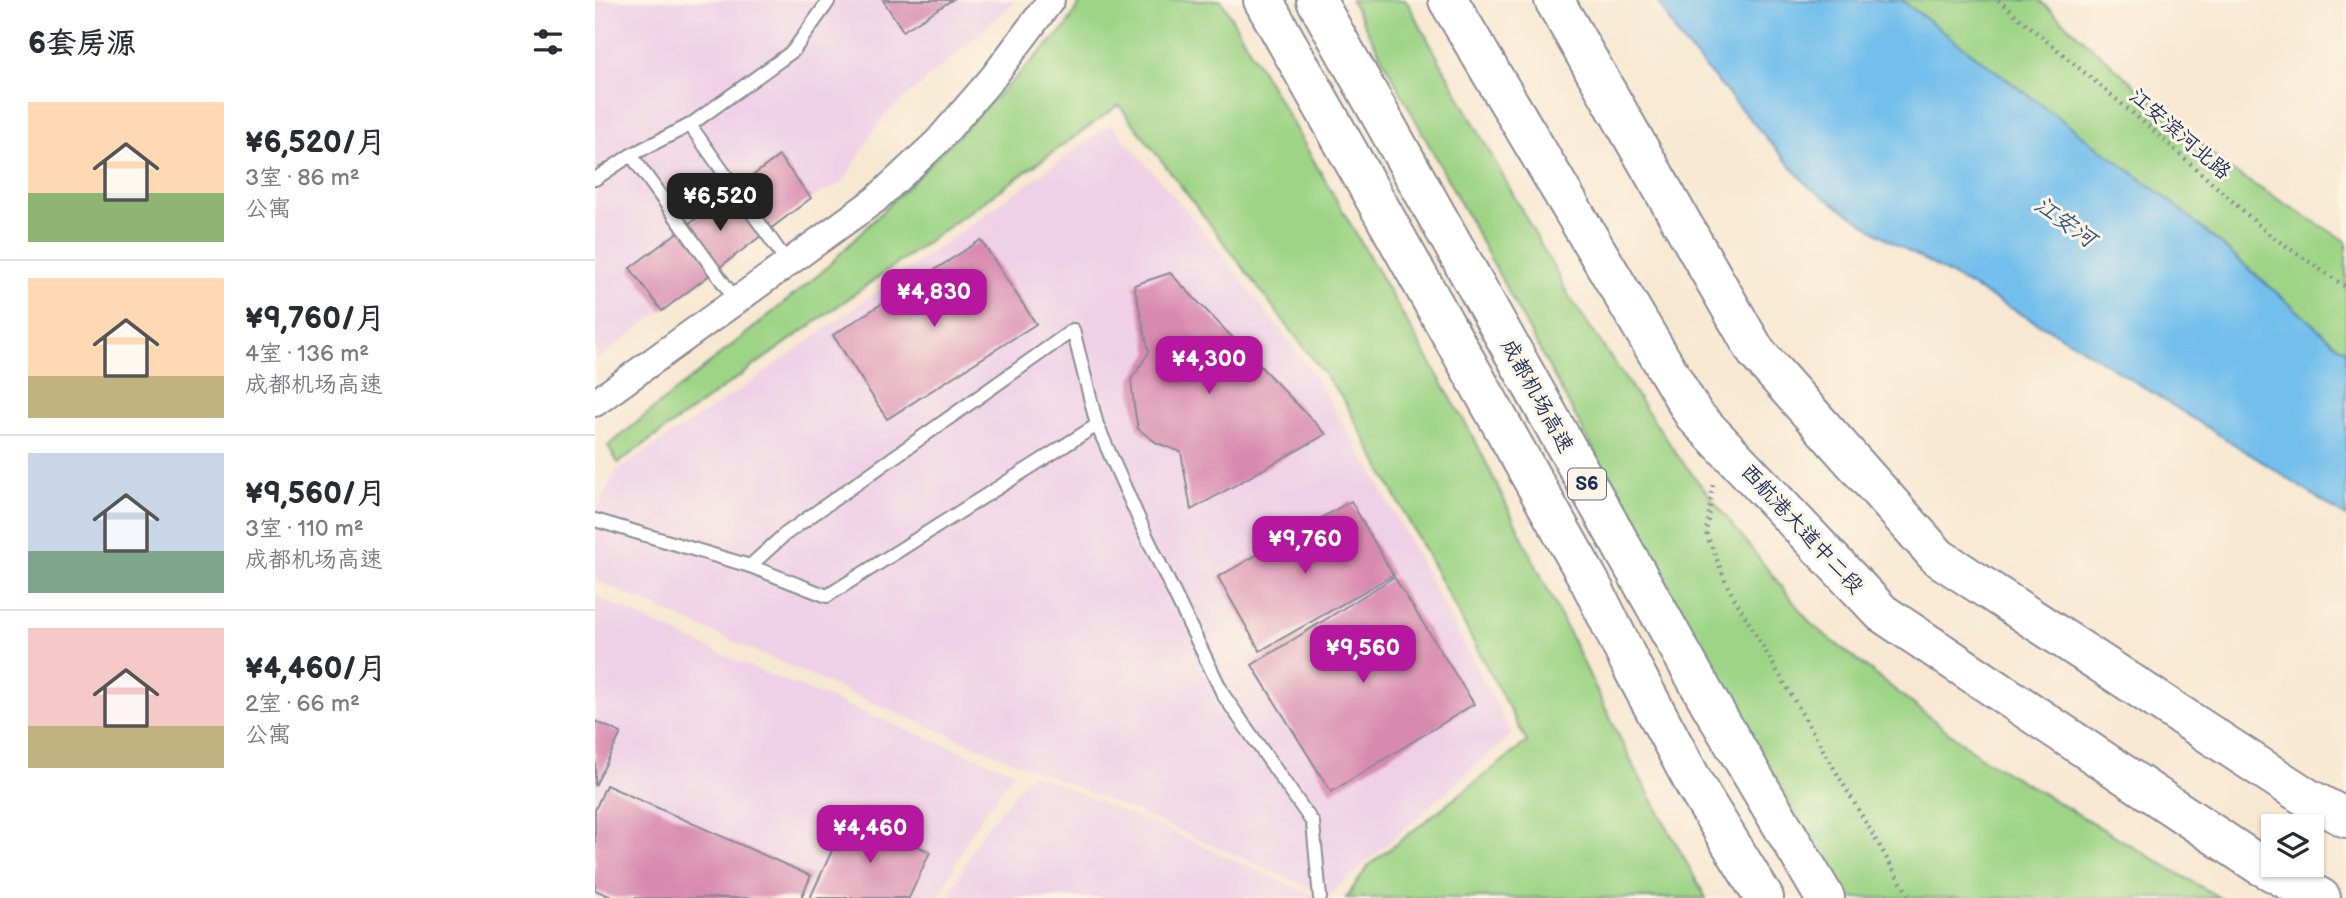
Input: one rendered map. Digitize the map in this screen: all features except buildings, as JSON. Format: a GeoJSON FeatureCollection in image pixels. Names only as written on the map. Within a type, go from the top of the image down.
{"type":"FeatureCollection","features":[{"type":"Feature","properties":{"kind":"main road","name":"S6"},"geometry":{"type":"LineString","coordinates":[[1263,0],[1590,582],[1696,787],[1764,898]]}},
{"type":"Feature","properties":{"kind":"main road","name":"成都机场高速"},"geometry":{"type":"LineString","coordinates":[[1316,0],[1710,702],[1825,898]]}},
{"type":"Feature","properties":{"kind":"main road","name":"西航港大道中二段"},"geometry":{"type":"LineString","coordinates":[[1448,0],[1695,415],[1882,613],[2258,864],[2321,898]]}},
{"type":"Feature","properties":{"kind":"main road"},"geometry":{"type":"LineString","coordinates":[[1554,0],[1756,352],[1938,557],[2306,797],[2346,818]]}},
{"type":"Feature","properties":{"kind":"street"},"geometry":{"type":"LineString","coordinates":[[595,403],[875,200],[937,142],[994,76],[1051,0]]}},
{"type":"Feature","properties":{"kind":"street"},"geometry":{"type":"LineString","coordinates":[[2306,797],[2346,805]]}},
{"type":"Feature","properties":{"kind":"lane"},"geometry":{"type":"LineString","coordinates":[[595,179],[631,155],[690,125],[793,51],[827,0]]}},
{"type":"Feature","properties":{"kind":"lane"},"geometry":{"type":"LineString","coordinates":[[690,125],[787,262]]}},
{"type":"Feature","properties":{"kind":"lane"},"geometry":{"type":"LineString","coordinates":[[631,155],[735,299]]}},
{"type":"Feature","properties":{"kind":"lane"},"geometry":{"type":"LineString","coordinates":[[750,566],[785,535],[1073,330],[1097,425],[1145,533],[1224,696],[1313,823],[1320,898]]}},
{"type":"Feature","properties":{"kind":"lane"},"geometry":{"type":"LineString","coordinates":[[595,520],[750,566],[827,596],[1097,425]]}},
{"type":"Feature","properties":{"kind":"path","name":"江安滨河北路"},"geometry":{"type":"LineString","coordinates":[[1998,0],[2154,131],[2270,235],[2346,287]]}},
{"type":"Feature","properties":{"kind":"path"},"geometry":{"type":"LineString","coordinates":[[1720,442],[1706,533],[1728,587],[1910,898]]}},
{"type":"Feature","properties":{"kind":"shaded area"},"geometry":{"type":"Polygon","coordinates":[[[595,0],[1014,0],[1012,5],[881,119],[843,182],[811,198],[595,361],[595,0]]]}},
{"type":"Feature","properties":{"kind":"shaded area"},"geometry":{"type":"Polygon","coordinates":[[[1111,124],[1199,225],[1312,372],[1371,470],[1512,734],[1328,896],[1122,806],[875,704],[595,580],[595,511],[616,471],[740,390],[1111,124]]]}},
{"type":"Feature","properties":{"kind":"shaded area"},"geometry":{"type":"Polygon","coordinates":[[[595,596],[750,667],[1014,772],[970,834],[939,898],[595,898],[595,596]]]}},
{"type":"Feature","properties":{"kind":"shaded area"},"geometry":{"type":"Polygon","coordinates":[[[1031,773],[1318,898],[948,898],[978,838],[1031,773]]]}},
{"type":"Feature","properties":{"kind":"green space"},"geometry":{"type":"Polygon","coordinates":[[[1082,0],[1221,0],[1475,440],[1632,763],[1706,898],[1346,898],[1369,865],[1527,742],[1344,400],[1119,105],[618,463],[608,446],[822,272],[1066,27],[1082,0]]]}},
{"type":"Feature","properties":{"kind":"green space"},"geometry":{"type":"Polygon","coordinates":[[[1351,0],[1406,0],[1569,296],[1678,456],[1811,624],[1979,756],[2220,898],[1845,898],[1801,828],[1703,653],[1351,0]]]}},
{"type":"Feature","properties":{"kind":"green space"},"geometry":{"type":"Polygon","coordinates":[[[1901,0],[2039,0],[2230,170],[2346,241],[2346,349],[2338,346],[2173,203],[1901,0]]]}},
{"type":"Feature","properties":{"kind":"water","name":"江安河"},"geometry":{"type":"Polygon","coordinates":[[[1657,0],[1901,0],[2173,203],[2338,346],[2346,349],[2346,517],[2075,344],[1890,241],[1809,187],[1680,39],[1657,0]]]}}]}
